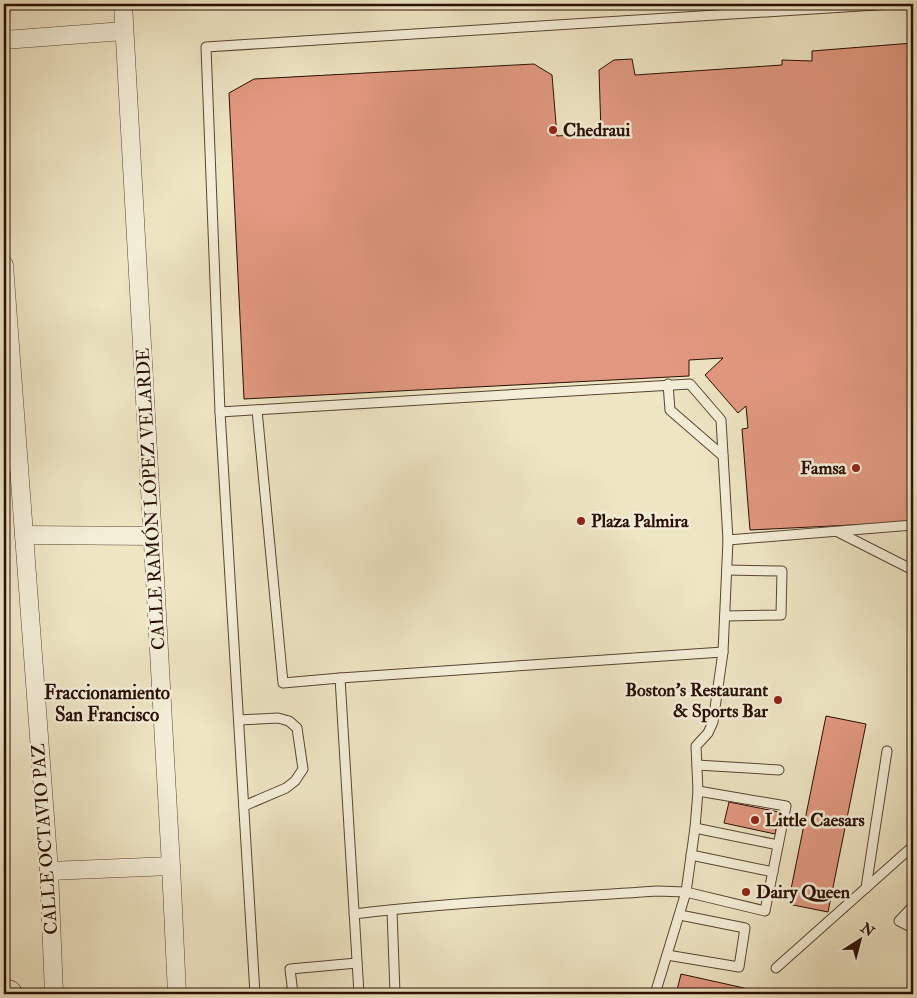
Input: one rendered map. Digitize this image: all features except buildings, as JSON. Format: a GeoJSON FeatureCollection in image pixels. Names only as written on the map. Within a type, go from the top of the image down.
{"type":"FeatureCollection","features":[{"type":"Feature","properties":{"kind":"main road"},"geometry":{"type":"LineString","coordinates":[[4,993],[8,994]]}},
{"type":"Feature","properties":{"kind":"street","name":"CALLE RAMÓN LÓPEZ VELARDE"},"geometry":{"type":"LineString","coordinates":[[123,4],[177,994]]}},
{"type":"Feature","properties":{"kind":"street"},"geometry":{"type":"LineString","coordinates":[[4,40],[124,31]]}},
{"type":"Feature","properties":{"kind":"street","name":"CALLE OCTAVIO PAZ"},"geometry":{"type":"LineString","coordinates":[[4,265],[49,871],[54,994]]}},
{"type":"Feature","properties":{"kind":"street"},"geometry":{"type":"LineString","coordinates":[[24,535],[153,536]]}},
{"type":"Feature","properties":{"kind":"street"},"geometry":{"type":"LineString","coordinates":[[49,871],[171,866]]}},
{"type":"Feature","properties":{"kind":"lane"},"geometry":{"type":"LineString","coordinates":[[255,994],[220,412],[206,47],[892,4]]}},
{"type":"Feature","properties":{"kind":"lane"},"geometry":{"type":"LineString","coordinates":[[668,384],[670,410],[723,456]]}},
{"type":"Feature","properties":{"kind":"lane"},"geometry":{"type":"LineString","coordinates":[[220,412],[690,384],[721,420],[728,540],[723,652],[713,722],[708,733],[696,746],[698,791],[686,892],[654,994]]}},
{"type":"Feature","properties":{"kind":"lane"},"geometry":{"type":"LineString","coordinates":[[257,410],[283,683],[723,652]]}},
{"type":"Feature","properties":{"kind":"lane"},"geometry":{"type":"LineString","coordinates":[[728,540],[913,525]]}},
{"type":"Feature","properties":{"kind":"lane"},"geometry":{"type":"LineString","coordinates":[[836,531],[913,570]]}},
{"type":"Feature","properties":{"kind":"lane"},"geometry":{"type":"LineString","coordinates":[[724,616],[781,615],[782,571],[727,570]]}},
{"type":"Feature","properties":{"kind":"lane"},"geometry":{"type":"LineString","coordinates":[[340,678],[359,994]]}},
{"type":"Feature","properties":{"kind":"lane"},"geometry":{"type":"LineString","coordinates":[[239,720],[278,718],[289,721],[297,728],[302,769],[295,781],[286,788],[244,806]]}},
{"type":"Feature","properties":{"kind":"lane"},"geometry":{"type":"LineString","coordinates":[[866,888],[887,751]]}},
{"type":"Feature","properties":{"kind":"lane"},"geometry":{"type":"LineString","coordinates":[[697,765],[779,770]]}},
{"type":"Feature","properties":{"kind":"lane"},"geometry":{"type":"LineString","coordinates":[[354,914],[657,891],[686,892],[765,911],[786,806],[698,791]]}},
{"type":"Feature","properties":{"kind":"lane"},"geometry":{"type":"LineString","coordinates":[[695,828],[778,845]]}},
{"type":"Feature","properties":{"kind":"lane"},"geometry":{"type":"LineString","coordinates":[[776,968],[913,846]]}},
{"type":"Feature","properties":{"kind":"lane"},"geometry":{"type":"LineString","coordinates":[[691,855],[773,872]]}},
{"type":"Feature","properties":{"kind":"lane"},"geometry":{"type":"LineString","coordinates":[[913,906],[899,921],[913,928]]}},
{"type":"Feature","properties":{"kind":"lane"},"geometry":{"type":"LineString","coordinates":[[392,910],[395,994]]}},
{"type":"Feature","properties":{"kind":"lane"},"geometry":{"type":"LineString","coordinates":[[667,955],[739,967],[745,928],[680,915]]}},
{"type":"Feature","properties":{"kind":"lane"},"geometry":{"type":"LineString","coordinates":[[293,994],[290,968],[357,963]]}},
{"type":"Feature","properties":{"kind":"place","name":"Chedraui"},"geometry":{"type":"Point","coordinates":[553,130]}},
{"type":"Feature","properties":{"kind":"place","name":"Famsa"},"geometry":{"type":"Point","coordinates":[856,468]}},
{"type":"Feature","properties":{"kind":"place","name":"Plaza Palmira"},"geometry":{"type":"Point","coordinates":[581,521]}},
{"type":"Feature","properties":{"kind":"place","name":"Boston's Restaurant & Sports Bar"},"geometry":{"type":"Point","coordinates":[778,700]}},
{"type":"Feature","properties":{"kind":"place","name":"Little Caesars"},"geometry":{"type":"Point","coordinates":[755,820]}},
{"type":"Feature","properties":{"kind":"place","name":"Dairy Queen"},"geometry":{"type":"Point","coordinates":[746,892]}},
{"type":"Feature","properties":{"kind":"district","name":"Fraccionamiento San Francisco"},"geometry":{"type":"Point","coordinates":[107,704]}}]}
